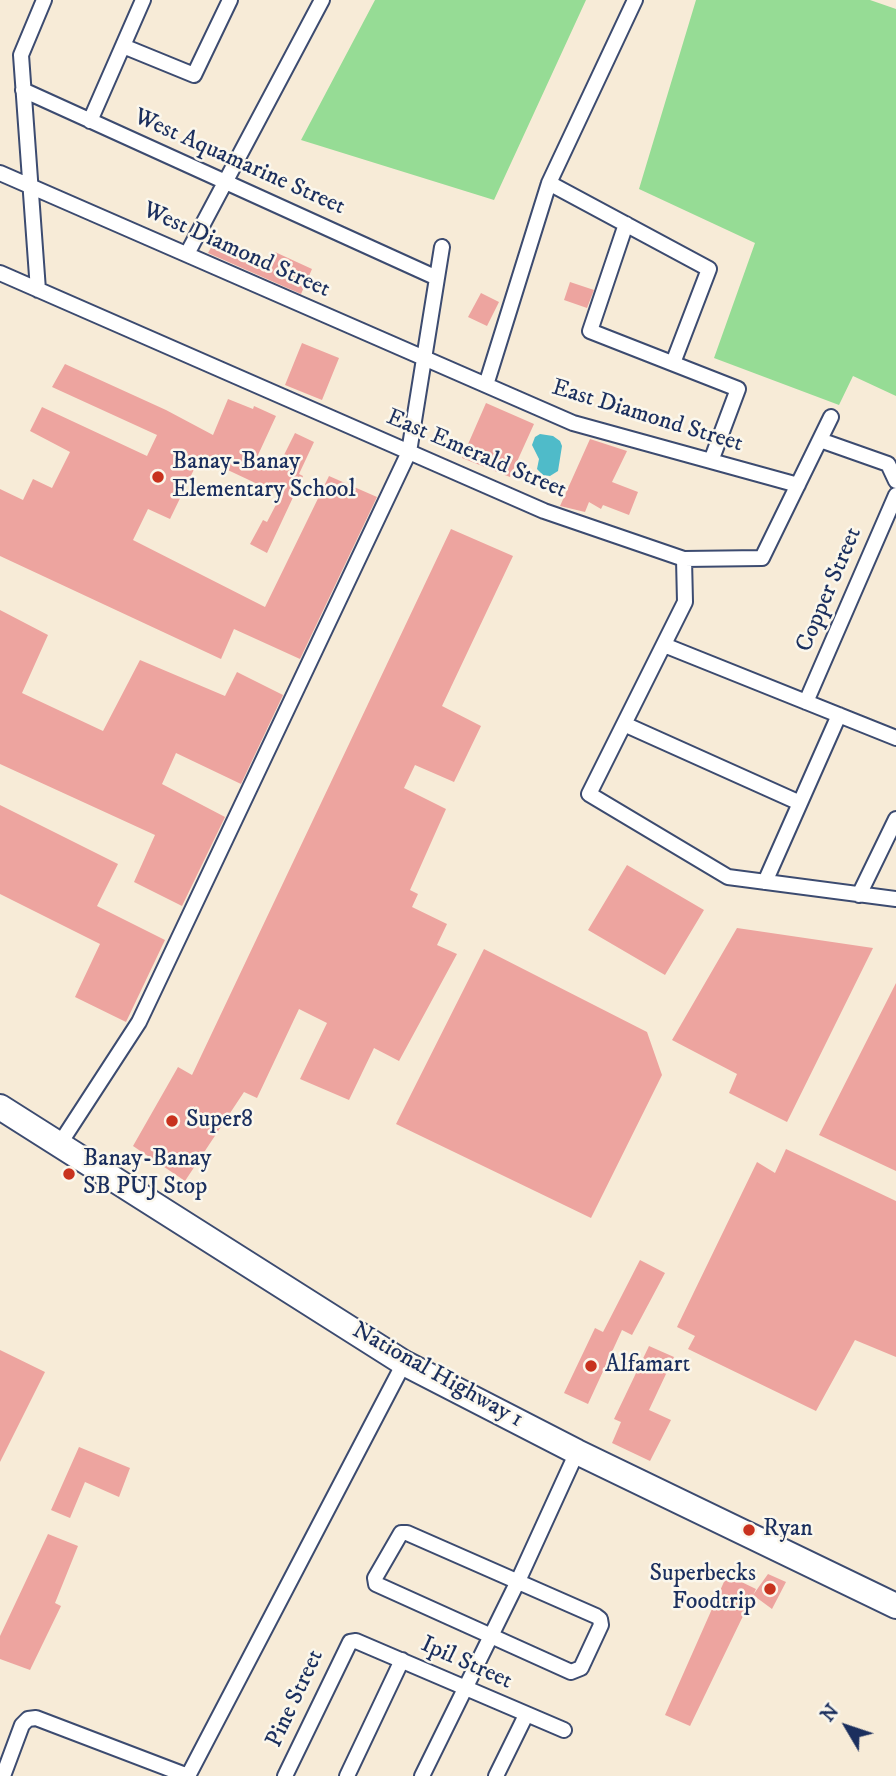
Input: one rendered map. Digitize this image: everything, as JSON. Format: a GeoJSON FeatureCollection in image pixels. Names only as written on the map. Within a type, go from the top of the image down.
{"type":"FeatureCollection","features":[{"type":"Feature","properties":{"kind":"highway","name":"National Highway 1"},"geometry":{"type":"LineString","coordinates":[[0,1107],[404,1363],[577,1452],[896,1606]]}},
{"type":"Feature","properties":{"kind":"street"},"geometry":{"type":"LineString","coordinates":[[38,290],[21,55],[44,0]]}},
{"type":"Feature","properties":{"kind":"street"},"geometry":{"type":"LineString","coordinates":[[90,121],[143,0]]}},
{"type":"Feature","properties":{"kind":"street"},"geometry":{"type":"LineString","coordinates":[[123,46],[194,75],[230,0]]}},
{"type":"Feature","properties":{"kind":"street"},"geometry":{"type":"LineString","coordinates":[[187,254],[322,0]]}},
{"type":"Feature","properties":{"kind":"street"},"geometry":{"type":"LineString","coordinates":[[486,385],[549,183],[635,0]]}},
{"type":"Feature","properties":{"kind":"street","name":"West Aquamarine Street"},"geometry":{"type":"LineString","coordinates":[[23,90],[437,278]]}},
{"type":"Feature","properties":{"kind":"street","name":"West Diamond Street"},"geometry":{"type":"LineString","coordinates":[[0,173],[486,385]]}},
{"type":"Feature","properties":{"kind":"street"},"geometry":{"type":"LineString","coordinates":[[549,183],[709,269],[673,363]]}},
{"type":"Feature","properties":{"kind":"street"},"geometry":{"type":"LineString","coordinates":[[626,224],[590,331],[738,389],[711,461]]}},
{"type":"Feature","properties":{"kind":"street"},"geometry":{"type":"LineString","coordinates":[[60,1145],[139,1022],[409,452],[442,247]]}},
{"type":"Feature","properties":{"kind":"street","name":"East Emerald Street"},"geometry":{"type":"LineString","coordinates":[[0,273],[544,511],[684,559],[762,558],[831,417]]}},
{"type":"Feature","properties":{"kind":"street","name":"East Diamond Street"},"geometry":{"type":"LineString","coordinates":[[486,385],[573,423],[798,485]]}},
{"type":"Feature","properties":{"kind":"street"},"geometry":{"type":"LineString","coordinates":[[820,440],[888,464],[896,481]]}},
{"type":"Feature","properties":{"kind":"street","name":"Copper Street"},"geometry":{"type":"LineString","coordinates":[[806,702],[896,495]]}},
{"type":"Feature","properties":{"kind":"street"},"geometry":{"type":"LineString","coordinates":[[684,559],[685,602],[589,794],[728,877],[896,900]]}},
{"type":"Feature","properties":{"kind":"street"},"geometry":{"type":"LineString","coordinates":[[664,645],[896,738]]}},
{"type":"Feature","properties":{"kind":"street"},"geometry":{"type":"LineString","coordinates":[[765,883],[839,715]]}},
{"type":"Feature","properties":{"kind":"street"},"geometry":{"type":"LineString","coordinates":[[624,724],[800,803]]}},
{"type":"Feature","properties":{"kind":"street"},"geometry":{"type":"LineString","coordinates":[[859,895],[896,819]]}},
{"type":"Feature","properties":{"kind":"street"},"geometry":{"type":"LineString","coordinates":[[2,1776],[22,1725],[28,1719],[36,1718],[188,1776],[404,1363]]}},
{"type":"Feature","properties":{"kind":"street"},"geometry":{"type":"LineString","coordinates":[[422,1776],[518,1581],[577,1452]]}},
{"type":"Feature","properties":{"kind":"street"},"geometry":{"type":"LineString","coordinates":[[401,1533],[407,1533],[518,1581],[600,1619],[601,1625],[581,1668],[576,1672],[376,1584],[376,1578],[401,1533]]}},
{"type":"Feature","properties":{"kind":"street","name":"Ipil Street"},"geometry":{"type":"LineString","coordinates":[[350,1642],[356,1641],[564,1730]]}},
{"type":"Feature","properties":{"kind":"street","name":"Pine Street"},"geometry":{"type":"LineString","coordinates":[[285,1776],[350,1642]]}},
{"type":"Feature","properties":{"kind":"street"},"geometry":{"type":"LineString","coordinates":[[348,1776],[402,1660]]}},
{"type":"Feature","properties":{"kind":"street"},"geometry":{"type":"LineString","coordinates":[[496,1776],[526,1715]]}},
{"type":"Feature","properties":{"kind":"green space"},"geometry":{"type":"Polygon","coordinates":[[[375,0],[586,0],[494,200],[301,140],[375,0]]]}},
{"type":"Feature","properties":{"kind":"green space"},"geometry":{"type":"Polygon","coordinates":[[[696,0],[870,0],[896,9],[896,396],[853,376],[839,405],[714,358],[755,243],[639,189],[696,0]]]}},
{"type":"Feature","properties":{"kind":"water"},"geometry":{"type":"Polygon","coordinates":[[[540,434],[553,436],[562,446],[558,471],[550,476],[543,475],[537,469],[539,459],[532,445],[535,437],[540,434]]]}},
{"type":"Feature","properties":{"kind":"building"},"geometry":{"type":"Polygon","coordinates":[[[217,237],[270,261],[275,252],[312,269],[301,294],[208,253],[217,237]]]}},
{"type":"Feature","properties":{"kind":"building"},"geometry":{"type":"Polygon","coordinates":[[[570,282],[594,290],[587,308],[564,300],[570,282]]]}},
{"type":"Feature","properties":{"kind":"building"},"geometry":{"type":"Polygon","coordinates":[[[481,293],[499,302],[487,326],[468,317],[481,293]]]}},
{"type":"Feature","properties":{"kind":"building"},"geometry":{"type":"Polygon","coordinates":[[[302,343],[339,358],[322,400],[285,385],[302,343]]]}},
{"type":"Feature","properties":{"kind":"building"},"geometry":{"type":"Polygon","coordinates":[[[65,364],[166,410],[213,435],[228,399],[276,416],[258,455],[279,465],[295,433],[314,442],[299,474],[303,476],[267,553],[250,544],[263,520],[267,522],[281,495],[200,457],[170,519],[148,509],[133,540],[265,607],[329,476],[377,497],[300,659],[234,629],[221,659],[0,556],[0,489],[23,500],[33,479],[52,488],[70,452],[30,431],[42,407],[147,456],[157,435],[52,387],[65,364]]]}},
{"type":"Feature","properties":{"kind":"building"},"geometry":{"type":"Polygon","coordinates":[[[486,403],[534,424],[510,477],[462,458],[486,403]]]}},
{"type":"Feature","properties":{"kind":"building"},"geometry":{"type":"Polygon","coordinates":[[[590,439],[627,451],[612,482],[638,492],[629,515],[603,505],[601,509],[589,502],[585,512],[560,506],[590,439]]]}},
{"type":"Feature","properties":{"kind":"building"},"geometry":{"type":"Polygon","coordinates":[[[451,529],[513,556],[442,706],[481,726],[454,782],[415,765],[404,788],[446,809],[410,890],[418,894],[412,907],[447,924],[437,945],[457,954],[399,1061],[374,1048],[349,1100],[300,1079],[327,1023],[299,1009],[257,1098],[244,1092],[185,1181],[133,1146],[178,1067],[192,1075],[451,529]]]}},
{"type":"Feature","properties":{"kind":"building"},"geometry":{"type":"Polygon","coordinates":[[[0,610],[48,635],[22,693],[103,731],[140,660],[225,696],[237,672],[283,695],[241,784],[176,753],[162,784],[225,817],[182,906],[134,882],[155,835],[0,764],[0,610]]]}},
{"type":"Feature","properties":{"kind":"building"},"geometry":{"type":"Polygon","coordinates":[[[0,805],[118,864],[97,906],[165,940],[126,1022],[75,997],[100,944],[0,894],[0,805]]]}},
{"type":"Feature","properties":{"kind":"building"},"geometry":{"type":"Polygon","coordinates":[[[627,865],[704,910],[665,975],[588,930],[627,865]]]}},
{"type":"Feature","properties":{"kind":"building"},"geometry":{"type":"Polygon","coordinates":[[[737,928],[873,948],[787,1122],[729,1093],[737,1074],[672,1040],[737,928]]]}},
{"type":"Feature","properties":{"kind":"building"},"geometry":{"type":"Polygon","coordinates":[[[484,949],[647,1032],[662,1075],[591,1218],[396,1124],[484,949]]]}},
{"type":"Feature","properties":{"kind":"building"},"geometry":{"type":"Polygon","coordinates":[[[896,983],[896,1171],[819,1135],[896,983]]]}},
{"type":"Feature","properties":{"kind":"building"},"geometry":{"type":"Polygon","coordinates":[[[786,1149],[896,1201],[896,1357],[855,1340],[816,1411],[688,1349],[695,1336],[677,1327],[757,1162],[775,1173],[786,1149]]]}},
{"type":"Feature","properties":{"kind":"building"},"geometry":{"type":"Polygon","coordinates":[[[640,1260],[665,1273],[632,1335],[622,1330],[588,1404],[564,1393],[595,1328],[603,1332],[640,1260]]]}},
{"type":"Feature","properties":{"kind":"building"},"geometry":{"type":"Polygon","coordinates":[[[649,1346],[674,1357],[649,1410],[671,1420],[650,1461],[612,1443],[621,1422],[614,1419],[649,1346]]]}},
{"type":"Feature","properties":{"kind":"building"},"geometry":{"type":"Polygon","coordinates":[[[0,1350],[45,1372],[0,1462],[0,1350]]]}},
{"type":"Feature","properties":{"kind":"building"},"geometry":{"type":"Polygon","coordinates":[[[79,1447],[130,1468],[119,1497],[85,1482],[70,1518],[51,1510],[79,1447]]]}},
{"type":"Feature","properties":{"kind":"building"},"geometry":{"type":"Polygon","coordinates":[[[48,1534],[78,1546],[55,1603],[61,1606],[30,1670],[0,1659],[0,1636],[48,1534]]]}},
{"type":"Feature","properties":{"kind":"building","name":"Superbecks Foodtrip"},"geometry":{"type":"Polygon","coordinates":[[[768,1574],[786,1582],[772,1609],[753,1595],[768,1574]]]}},
{"type":"Feature","properties":{"kind":"building"},"geometry":{"type":"Polygon","coordinates":[[[727,1575],[756,1589],[690,1726],[665,1715],[727,1575]]]}},
{"type":"Feature","properties":{"kind":"place","name":"Banay-Banay Elementary School"},"geometry":{"type":"Point","coordinates":[158,477]}},
{"type":"Feature","properties":{"kind":"place","name":"Super8"},"geometry":{"type":"Point","coordinates":[172,1121]}},
{"type":"Feature","properties":{"kind":"place","name":"Banay-Banay SB PUJ Stop"},"geometry":{"type":"Point","coordinates":[69,1174]}},
{"type":"Feature","properties":{"kind":"place","name":"Alfamart"},"geometry":{"type":"Point","coordinates":[591,1366]}},
{"type":"Feature","properties":{"kind":"place","name":"Ryan"},"geometry":{"type":"Point","coordinates":[749,1530]}},
{"type":"Feature","properties":{"kind":"place","name":"Superbecks Foodtrip"},"geometry":{"type":"Point","coordinates":[770,1589]}}]}
